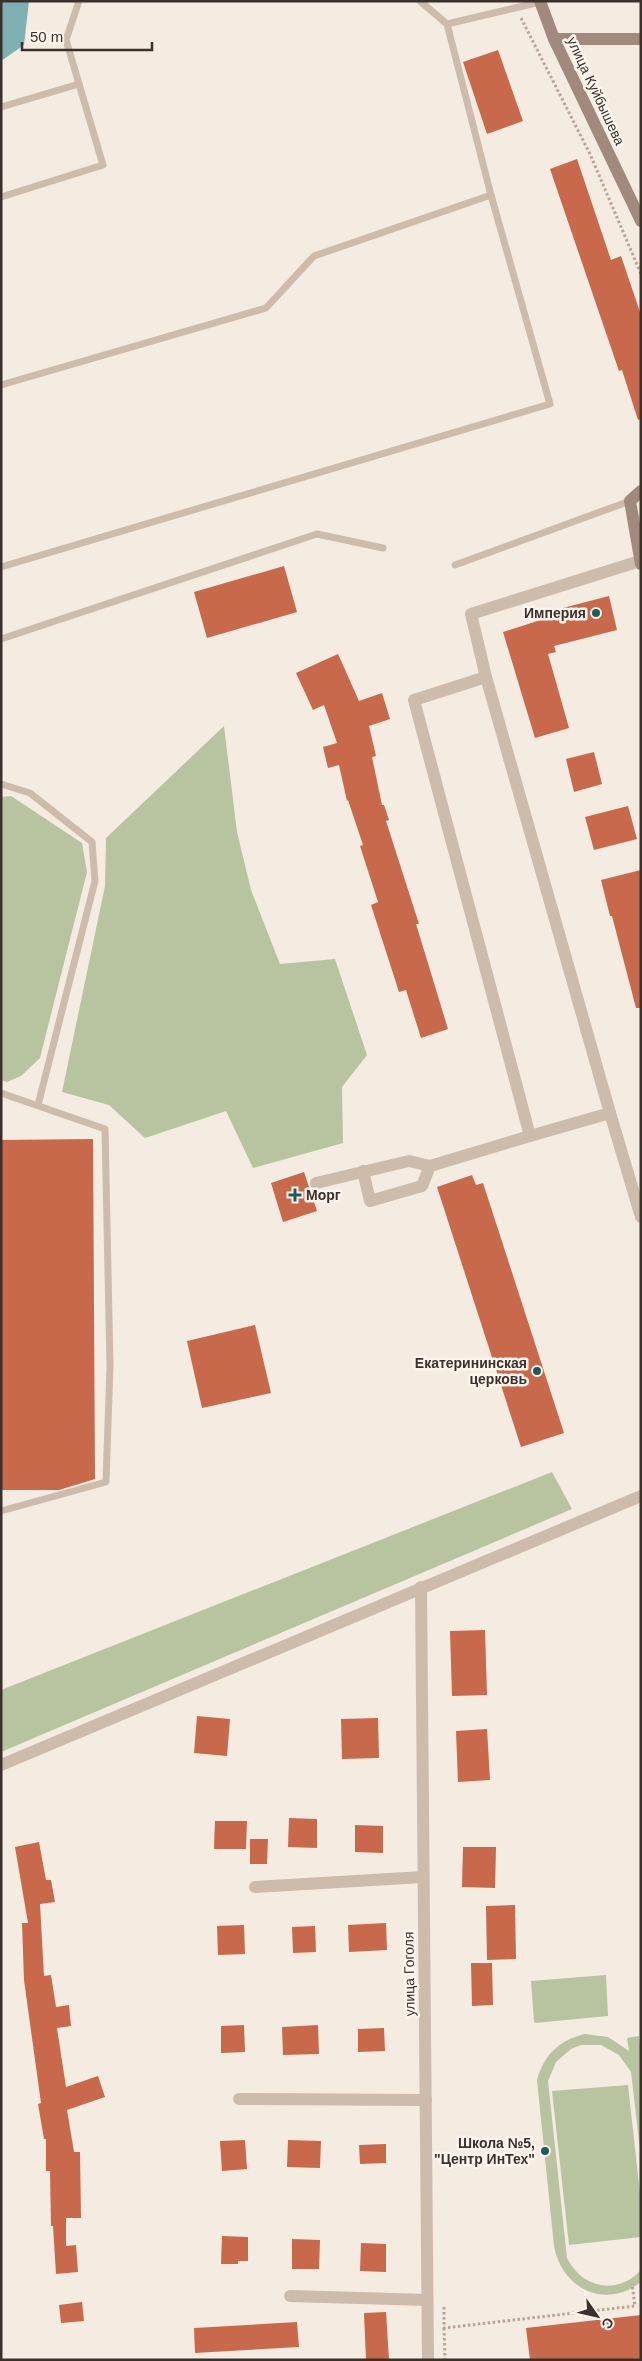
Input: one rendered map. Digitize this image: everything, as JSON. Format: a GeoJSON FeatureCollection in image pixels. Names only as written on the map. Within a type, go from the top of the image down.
{"type":"FeatureCollection","features":[{"type":"Feature","properties":{"kind":"street","name":"улица Куйбышева"},"geometry":{"type":"LineString","coordinates":[[540,1],[554,39],[641,220]]}},
{"type":"Feature","properties":{"kind":"street"},"geometry":{"type":"LineString","coordinates":[[554,39],[641,39]]}},
{"type":"Feature","properties":{"kind":"street"},"geometry":{"type":"LineString","coordinates":[[641,491],[630,502],[640,562],[471,614],[486,677],[641,1217]]}},
{"type":"Feature","properties":{"kind":"street"},"geometry":{"type":"LineString","coordinates":[[486,677],[414,700],[530,1136]]}},
{"type":"Feature","properties":{"kind":"street"},"geometry":{"type":"LineString","coordinates":[[316,1183],[409,1161],[430,1166],[610,1113]]}},
{"type":"Feature","properties":{"kind":"street"},"geometry":{"type":"LineString","coordinates":[[363,1172],[370,1201],[422,1186],[430,1166]]}},
{"type":"Feature","properties":{"kind":"street"},"geometry":{"type":"LineString","coordinates":[[1,1765],[641,1496]]}},
{"type":"Feature","properties":{"kind":"street","name":"улица Гоголя"},"geometry":{"type":"LineString","coordinates":[[421,1587],[428,2360]]}},
{"type":"Feature","properties":{"kind":"street"},"geometry":{"type":"LineString","coordinates":[[255,1887],[424,1877]]}},
{"type":"Feature","properties":{"kind":"street"},"geometry":{"type":"LineString","coordinates":[[239,2099],[426,2100]]}},
{"type":"Feature","properties":{"kind":"street"},"geometry":{"type":"LineString","coordinates":[[290,2296],[427,2300]]}},
{"type":"Feature","properties":{"kind":"lane"},"geometry":{"type":"LineString","coordinates":[[1,196],[103,166],[66,40],[79,1]]}},
{"type":"Feature","properties":{"kind":"lane"},"geometry":{"type":"LineString","coordinates":[[1,566],[550,404],[491,195],[447,24],[420,1]]}},
{"type":"Feature","properties":{"kind":"lane"},"geometry":{"type":"LineString","coordinates":[[447,24],[540,1]]}},
{"type":"Feature","properties":{"kind":"lane"},"geometry":{"type":"LineString","coordinates":[[1,107],[78,84]]}},
{"type":"Feature","properties":{"kind":"lane"},"geometry":{"type":"LineString","coordinates":[[1,385],[266,308],[314,256],[491,195]]}},
{"type":"Feature","properties":{"kind":"lane"},"geometry":{"type":"LineString","coordinates":[[454,565],[630,502]]}},
{"type":"Feature","properties":{"kind":"lane"},"geometry":{"type":"LineString","coordinates":[[1,639],[317,534],[383,548]]}},
{"type":"Feature","properties":{"kind":"lane"},"geometry":{"type":"LineString","coordinates":[[1,784],[30,793],[92,842],[95,880],[38,1105]]}},
{"type":"Feature","properties":{"kind":"lane"},"geometry":{"type":"LineString","coordinates":[[1,1093],[105,1129],[110,1366],[106,1482],[1,1511]]}},
{"type":"Feature","properties":{"kind":"path"},"geometry":{"type":"LineString","coordinates":[[516,7],[590,154],[641,274]]}},
{"type":"Feature","properties":{"kind":"path"},"geometry":{"type":"LineString","coordinates":[[444,2328],[635,2306],[632,2284]]}},
{"type":"Feature","properties":{"kind":"path"},"geometry":{"type":"LineString","coordinates":[[444,2298],[445,2360]]}},
{"type":"Feature","properties":{"kind":"green space"},"geometry":{"type":"Polygon","coordinates":[[[224,726],[237,832],[251,890],[280,964],[335,959],[367,1055],[342,1087],[343,1143],[253,1168],[226,1111],[145,1138],[109,1105],[62,1092],[105,886],[106,838],[224,726]]]}},
{"type":"Feature","properties":{"kind":"green space"},"geometry":{"type":"Polygon","coordinates":[[[11,796],[82,843],[87,872],[40,1058],[21,1076],[7,1082],[1,1080],[1,797],[11,796]]]}},
{"type":"Feature","properties":{"kind":"green space"},"geometry":{"type":"Polygon","coordinates":[[[552,1472],[572,1509],[1,1752],[1,1690],[552,1472]]]}},
{"type":"Feature","properties":{"kind":"green space"},"geometry":{"type":"Polygon","coordinates":[[[606,1975],[608,2016],[535,2023],[531,1981],[606,1975]]]}},
{"type":"Feature","properties":{"kind":"green space"},"geometry":{"type":"Polygon","coordinates":[[[585,2034],[608,2037],[629,2051],[627,2038],[639,2036],[641,2052],[641,2158],[631,2072],[619,2055],[601,2045],[581,2045],[571,2049],[556,2062],[548,2081],[567,2258],[582,2276],[591,2282],[601,2285],[611,2286],[621,2283],[632,2278],[641,2270],[641,2282],[627,2290],[613,2294],[587,2291],[576,2284],[566,2274],[554,2246],[537,2080],[544,2063],[554,2050],[568,2040],[585,2034]]]}},
{"type":"Feature","properties":{"kind":"green space"},"geometry":{"type":"Polygon","coordinates":[[[628,2085],[641,2203],[641,2237],[569,2245],[552,2091],[628,2085]]]}},
{"type":"Feature","properties":{"kind":"water"},"geometry":{"type":"Polygon","coordinates":[[[1,1],[29,1],[24,45],[1,61],[1,1]]]}},
{"type":"Feature","properties":{"kind":"building"},"geometry":{"type":"Polygon","coordinates":[[[498,50],[523,121],[487,134],[463,62],[498,50]]]}},
{"type":"Feature","properties":{"kind":"building"},"geometry":{"type":"Polygon","coordinates":[[[577,159],[611,260],[621,256],[641,315],[641,419],[638,420],[622,370],[619,371],[550,169],[577,159]]]}},
{"type":"Feature","properties":{"kind":"building"},"geometry":{"type":"Polygon","coordinates":[[[284,566],[297,612],[207,638],[194,592],[284,566]]]}},
{"type":"Feature","properties":{"kind":"building"},"geometry":{"type":"Polygon","coordinates":[[[609,596],[617,630],[554,646],[556,652],[548,654],[569,728],[535,738],[503,632],[556,615],[555,610],[609,596]]]}},
{"type":"Feature","properties":{"kind":"building"},"geometry":{"type":"Polygon","coordinates":[[[338,654],[359,701],[382,693],[390,719],[369,726],[376,756],[372,757],[382,805],[384,805],[389,820],[386,821],[419,924],[416,924],[448,1029],[421,1038],[406,990],[399,992],[371,905],[378,902],[360,846],[363,845],[347,801],[339,765],[328,768],[323,747],[337,743],[324,705],[313,710],[296,673],[338,654]]]}},
{"type":"Feature","properties":{"kind":"building"},"geometry":{"type":"Polygon","coordinates":[[[594,752],[602,784],[574,792],[566,759],[594,752]]]}},
{"type":"Feature","properties":{"kind":"building"},"geometry":{"type":"Polygon","coordinates":[[[628,806],[637,839],[594,850],[585,817],[628,806]]]}},
{"type":"Feature","properties":{"kind":"building"},"geometry":{"type":"Polygon","coordinates":[[[641,870],[641,1008],[636,1008],[601,880],[641,870]]]}},
{"type":"Feature","properties":{"kind":"building"},"geometry":{"type":"Polygon","coordinates":[[[93,1139],[95,1479],[59,1490],[1,1490],[1,1140],[93,1139]]]}},
{"type":"Feature","properties":{"kind":"building"},"geometry":{"type":"Polygon","coordinates":[[[304,1172],[317,1211],[283,1222],[271,1183],[304,1172]]]}},
{"type":"Feature","properties":{"kind":"building"},"geometry":{"type":"Polygon","coordinates":[[[472,1175],[476,1185],[483,1183],[564,1433],[521,1447],[437,1187],[472,1175]]]}},
{"type":"Feature","properties":{"kind":"building"},"geometry":{"type":"Polygon","coordinates":[[[255,1325],[271,1393],[202,1408],[187,1341],[255,1325]]]}},
{"type":"Feature","properties":{"kind":"building"},"geometry":{"type":"Polygon","coordinates":[[[485,1630],[487,1695],[452,1696],[450,1631],[485,1630]]]}},
{"type":"Feature","properties":{"kind":"building"},"geometry":{"type":"Polygon","coordinates":[[[197,1716],[230,1719],[227,1756],[194,1753],[197,1716]]]}},
{"type":"Feature","properties":{"kind":"building"},"geometry":{"type":"Polygon","coordinates":[[[378,1718],[379,1758],[342,1759],[341,1719],[378,1718]]]}},
{"type":"Feature","properties":{"kind":"building"},"geometry":{"type":"Polygon","coordinates":[[[487,1729],[490,1780],[458,1782],[456,1731],[487,1729]]]}},
{"type":"Feature","properties":{"kind":"building"},"geometry":{"type":"Polygon","coordinates":[[[289,1818],[317,1819],[317,1848],[288,1847],[289,1818]]]}},
{"type":"Feature","properties":{"kind":"building"},"geometry":{"type":"Polygon","coordinates":[[[215,1821],[247,1821],[246,1849],[214,1849],[215,1821]]]}},
{"type":"Feature","properties":{"kind":"building"},"geometry":{"type":"Polygon","coordinates":[[[355,1825],[383,1826],[383,1853],[355,1852],[355,1825]]]}},
{"type":"Feature","properties":{"kind":"building"},"geometry":{"type":"Polygon","coordinates":[[[250,1839],[268,1839],[267,1864],[250,1864],[250,1839]]]}},
{"type":"Feature","properties":{"kind":"building"},"geometry":{"type":"Polygon","coordinates":[[[39,1842],[46,1880],[51,1880],[55,1902],[40,1904],[44,1976],[51,1975],[56,2007],[69,2005],[71,2026],[57,2028],[66,2087],[98,2076],[105,2097],[67,2110],[74,2152],[80,2152],[81,2218],[66,2218],[66,2246],[76,2245],[78,2272],[56,2274],[53,2226],[51,2226],[50,2171],[46,2171],[46,2139],[44,2139],[38,2104],[41,2103],[24,1980],[22,1923],[28,1923],[15,1847],[39,1842]]]}},
{"type":"Feature","properties":{"kind":"building"},"geometry":{"type":"Polygon","coordinates":[[[463,1847],[496,1847],[495,1888],[462,1887],[463,1847]]]}},
{"type":"Feature","properties":{"kind":"building"},"geometry":{"type":"Polygon","coordinates":[[[515,1905],[516,1959],[487,1960],[486,1906],[515,1905]]]}},
{"type":"Feature","properties":{"kind":"building"},"geometry":{"type":"Polygon","coordinates":[[[386,1923],[387,1950],[349,1952],[348,1925],[386,1923]]]}},
{"type":"Feature","properties":{"kind":"building"},"geometry":{"type":"Polygon","coordinates":[[[244,1925],[245,1954],[218,1955],[217,1926],[244,1925]]]}},
{"type":"Feature","properties":{"kind":"building"},"geometry":{"type":"Polygon","coordinates":[[[315,1926],[316,1952],[293,1953],[292,1927],[315,1926]]]}},
{"type":"Feature","properties":{"kind":"building"},"geometry":{"type":"Polygon","coordinates":[[[471,1963],[492,1963],[493,2005],[472,2006],[471,1963]]]}},
{"type":"Feature","properties":{"kind":"building"},"geometry":{"type":"Polygon","coordinates":[[[244,2025],[245,2052],[221,2053],[221,2026],[244,2025]]]}},
{"type":"Feature","properties":{"kind":"building"},"geometry":{"type":"Polygon","coordinates":[[[318,2025],[319,2054],[283,2055],[282,2027],[318,2025]]]}},
{"type":"Feature","properties":{"kind":"building"},"geometry":{"type":"Polygon","coordinates":[[[384,2028],[385,2051],[358,2052],[358,2029],[384,2028]]]}},
{"type":"Feature","properties":{"kind":"building"},"geometry":{"type":"Polygon","coordinates":[[[245,2140],[247,2169],[222,2171],[220,2141],[245,2140]]]}},
{"type":"Feature","properties":{"kind":"building"},"geometry":{"type":"Polygon","coordinates":[[[288,2140],[321,2141],[320,2168],[287,2167],[288,2140]]]}},
{"type":"Feature","properties":{"kind":"building"},"geometry":{"type":"Polygon","coordinates":[[[386,2144],[386,2163],[360,2164],[359,2145],[386,2144]]]}},
{"type":"Feature","properties":{"kind":"building"},"geometry":{"type":"Polygon","coordinates":[[[222,2236],[248,2237],[248,2261],[238,2261],[238,2264],[221,2264],[222,2236]]]}},
{"type":"Feature","properties":{"kind":"building"},"geometry":{"type":"Polygon","coordinates":[[[292,2239],[320,2240],[319,2269],[292,2269],[292,2239]]]}},
{"type":"Feature","properties":{"kind":"building"},"geometry":{"type":"Polygon","coordinates":[[[361,2243],[386,2244],[386,2272],[360,2271],[361,2243]]]}},
{"type":"Feature","properties":{"kind":"building"},"geometry":{"type":"Polygon","coordinates":[[[82,2302],[84,2321],[61,2323],[59,2305],[82,2302]]]}},
{"type":"Feature","properties":{"kind":"building"},"geometry":{"type":"Polygon","coordinates":[[[386,2312],[389,2360],[366,2360],[364,2313],[386,2312]]]}},
{"type":"Feature","properties":{"kind":"building"},"geometry":{"type":"Polygon","coordinates":[[[641,2315],[641,2360],[530,2360],[526,2328],[641,2315]]]}},
{"type":"Feature","properties":{"kind":"building"},"geometry":{"type":"Polygon","coordinates":[[[297,2322],[299,2347],[195,2353],[194,2328],[297,2322]]]}},
{"type":"Feature","properties":{"kind":"place","name":"Империя"},"geometry":{"type":"Point","coordinates":[596,613]}},
{"type":"Feature","properties":{"kind":"place","name":"Морг"},"geometry":{"type":"Point","coordinates":[295,1195]}},
{"type":"Feature","properties":{"kind":"place","name":"Екатерининская церковь"},"geometry":{"type":"Point","coordinates":[537,1371]}},
{"type":"Feature","properties":{"kind":"place","name":"Школа №5, \"Центр ИнТех\""},"geometry":{"type":"Point","coordinates":[545,2151]}}]}
